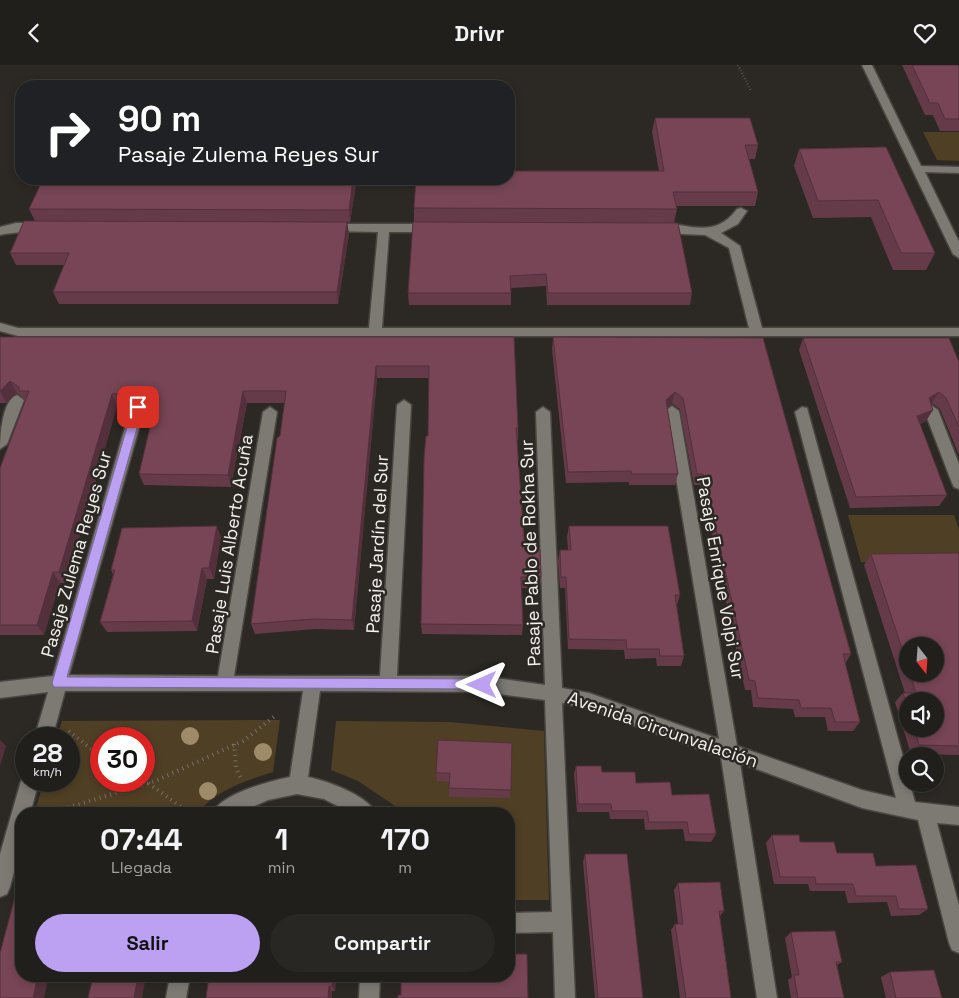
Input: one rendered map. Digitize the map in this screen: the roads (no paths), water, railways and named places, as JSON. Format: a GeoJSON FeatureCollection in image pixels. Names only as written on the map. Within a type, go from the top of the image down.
{"type":"FeatureCollection","features":[{"type":"Feature","properties":{"kind":"street"},"geometry":{"type":"LineString","coordinates":[[867,65],[959,254]]}},
{"type":"Feature","properties":{"kind":"street"},"geometry":{"type":"LineString","coordinates":[[918,169],[959,170]]}},
{"type":"Feature","properties":{"kind":"street"},"geometry":{"type":"LineString","coordinates":[[712,233],[734,221],[741,211]]}},
{"type":"Feature","properties":{"kind":"street"},"geometry":{"type":"LineString","coordinates":[[0,231],[16,227],[56,227]]}},
{"type":"Feature","properties":{"kind":"street"},"geometry":{"type":"LineString","coordinates":[[315,228],[444,228]]}},
{"type":"Feature","properties":{"kind":"street"},"geometry":{"type":"LineString","coordinates":[[375,332],[384,228]]}},
{"type":"Feature","properties":{"kind":"street"},"geometry":{"type":"LineString","coordinates":[[651,229],[700,229],[723,236],[734,245],[757,332]]}},
{"type":"Feature","properties":{"kind":"street"},"geometry":{"type":"LineString","coordinates":[[0,327],[18,332],[959,332]]}},
{"type":"Feature","properties":{"kind":"street"},"geometry":{"type":"LineString","coordinates":[[0,444],[17,400]]}},
{"type":"Feature","properties":{"kind":"street","name":"Pasaje Jardín del Sur"},"geometry":{"type":"LineString","coordinates":[[388,684],[404,405]]}},
{"type":"Feature","properties":{"kind":"street","name":"Pasaje Zulema Reyes Sur"},"geometry":{"type":"LineString","coordinates":[[46,727],[138,407]]}},
{"type":"Feature","properties":{"kind":"street"},"geometry":{"type":"LineString","coordinates":[[931,410],[959,483]]}},
{"type":"Feature","properties":{"kind":"street","name":"Pasaje Enrique Volpi Sur"},"geometry":{"type":"LineString","coordinates":[[672,411],[767,998]]}},
{"type":"Feature","properties":{"kind":"street","name":"Pasaje Luis Alberto Acuña"},"geometry":{"type":"LineString","coordinates":[[225,682],[270,412]]}},
{"type":"Feature","properties":{"kind":"street","name":"Pasaje Pablo de Rokha Sur"},"geometry":{"type":"LineString","coordinates":[[543,412],[565,998]]}},
{"type":"Feature","properties":{"kind":"street"},"geometry":{"type":"LineString","coordinates":[[802,412],[916,811],[959,943]]}},
{"type":"Feature","properties":{"kind":"street","name":"Avenida Circunvalación"},"geometry":{"type":"LineString","coordinates":[[0,690],[59,683],[225,682],[482,685],[554,693],[607,707],[862,799],[916,811],[959,816]]}},
{"type":"Feature","properties":{"kind":"street"},"geometry":{"type":"LineString","coordinates":[[298,784],[313,683]]}},
{"type":"Feature","properties":{"kind":"street"},"geometry":{"type":"LineString","coordinates":[[233,807],[246,799],[298,784],[332,792],[361,807]]}},
{"type":"Feature","properties":{"kind":"street"},"geometry":{"type":"LineString","coordinates":[[23,807],[27,792]]}},
{"type":"Feature","properties":{"kind":"street"},"geometry":{"type":"LineString","coordinates":[[0,887],[15,834]]}},
{"type":"Feature","properties":{"kind":"street"},"geometry":{"type":"LineString","coordinates":[[515,923],[562,922]]}},
{"type":"Feature","properties":{"kind":"street"},"geometry":{"type":"LineString","coordinates":[[176,998],[179,982]]}},
{"type":"Feature","properties":{"kind":"street"},"geometry":{"type":"LineString","coordinates":[[369,998],[370,982]]}}]}
